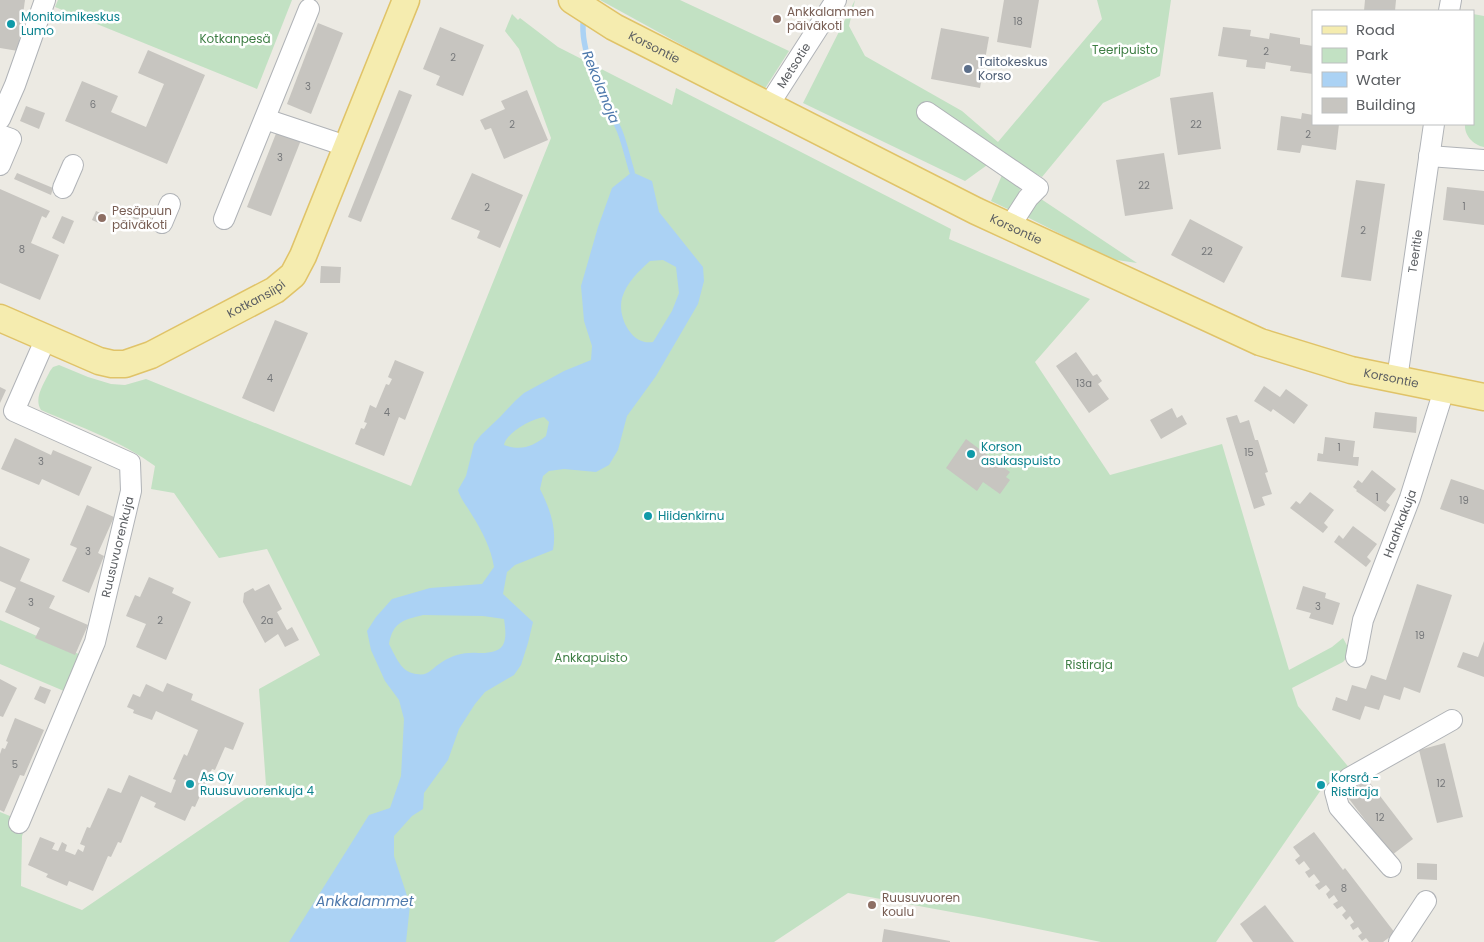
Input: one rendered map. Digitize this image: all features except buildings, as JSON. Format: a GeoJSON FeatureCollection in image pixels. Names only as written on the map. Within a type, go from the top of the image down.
{"type":"FeatureCollection","features":[{"type":"Feature","properties":{"kind":"main road","name":"Kotkansiipi"},"geometry":{"type":"LineString","coordinates":[[0,318],[99,361],[125,364],[151,355],[275,290],[292,275],[303,256],[406,0]]}},
{"type":"Feature","properties":{"kind":"main road","name":"Korsontie"},"geometry":{"type":"LineString","coordinates":[[572,0],[614,27],[968,206],[1260,342],[1351,370],[1484,397]]}},
{"type":"Feature","properties":{"kind":"street"},"geometry":{"type":"LineString","coordinates":[[0,119],[15,85],[45,0]]}},
{"type":"Feature","properties":{"kind":"street","name":"Metsotie"},"geometry":{"type":"LineString","coordinates":[[768,106],[836,0]]}},
{"type":"Feature","properties":{"kind":"street"},"geometry":{"type":"LineString","coordinates":[[224,219],[310,9]]}},
{"type":"Feature","properties":{"kind":"street"},"geometry":{"type":"LineString","coordinates":[[927,112],[1038,188],[1028,198],[1010,226]]}},
{"type":"Feature","properties":{"kind":"street"},"geometry":{"type":"LineString","coordinates":[[265,119],[334,142]]}},
{"type":"Feature","properties":{"kind":"street","name":"Teeritie"},"geometry":{"type":"LineString","coordinates":[[1397,378],[1434,125]]}},
{"type":"Feature","properties":{"kind":"street"},"geometry":{"type":"LineString","coordinates":[[0,135],[11,139],[0,165]]}},
{"type":"Feature","properties":{"kind":"street"},"geometry":{"type":"LineString","coordinates":[[1429,156],[1484,160]]}},
{"type":"Feature","properties":{"kind":"street"},"geometry":{"type":"LineString","coordinates":[[63,188],[73,164]]}},
{"type":"Feature","properties":{"kind":"street"},"geometry":{"type":"LineString","coordinates":[[162,224],[170,204]]}},
{"type":"Feature","properties":{"kind":"street","name":"Ruusuvuorenkuja"},"geometry":{"type":"LineString","coordinates":[[19,823],[95,642],[131,491],[130,463],[14,411],[46,338]]}},
{"type":"Feature","properties":{"kind":"street","name":"Haahkakuja"},"geometry":{"type":"LineString","coordinates":[[1356,657],[1363,620],[1410,498],[1444,390]]}},
{"type":"Feature","properties":{"kind":"street"},"geometry":{"type":"LineString","coordinates":[[1392,867],[1340,807],[1335,792],[1349,778],[1452,720]]}},
{"type":"Feature","properties":{"kind":"street"},"geometry":{"type":"LineString","coordinates":[[1399,942],[1426,900]]}},
{"type":"Feature","properties":{"kind":"green space","name":"Kotkanpesä"},"geometry":{"type":"Polygon","coordinates":[[[58,0],[292,0],[257,89],[55,7],[58,0]]]}},
{"type":"Feature","properties":{"kind":"green space"},"geometry":{"type":"Polygon","coordinates":[[[600,0],[680,0],[789,51],[764,90],[600,0]]]}},
{"type":"Feature","properties":{"kind":"green space","name":"Teeripuisto"},"geometry":{"type":"Polygon","coordinates":[[[855,0],[849,26],[865,56],[962,111],[998,142],[1102,19],[1097,0],[1171,0],[1160,76],[1103,103],[1042,177],[1001,155],[965,181],[803,103],[855,0]]]}},
{"type":"Feature","properties":{"kind":"green space","name":"Ankkapuisto"},"geometry":{"type":"Polygon","coordinates":[[[512,14],[558,47],[672,105],[676,88],[951,229],[949,239],[1090,299],[1035,362],[1110,475],[1222,444],[1289,670],[1332,647],[1343,638],[1351,653],[1343,662],[1292,688],[1298,706],[1351,770],[1323,787],[1216,942],[1101,942],[848,893],[774,942],[0,942],[0,812],[27,823],[22,836],[21,886],[82,910],[266,785],[259,689],[320,655],[267,549],[219,558],[174,493],[151,489],[155,466],[114,442],[41,410],[38,400],[39,395],[50,371],[53,367],[59,365],[111,384],[125,385],[146,379],[411,486],[551,138],[519,49],[505,31],[512,14]]]}},
{"type":"Feature","properties":{"kind":"green space"},"geometry":{"type":"Polygon","coordinates":[[[1474,14],[1484,16],[1484,147],[1470,139],[1465,125],[1474,125],[1474,14]]]}},
{"type":"Feature","properties":{"kind":"green space"},"geometry":{"type":"Polygon","coordinates":[[[1002,175],[1021,187],[1012,211],[991,201],[1002,175]]]}},
{"type":"Feature","properties":{"kind":"green space"},"geometry":{"type":"Polygon","coordinates":[[[1041,199],[1137,263],[1110,259],[1027,217],[1033,204],[1041,199]]]}},
{"type":"Feature","properties":{"kind":"green space"},"geometry":{"type":"Polygon","coordinates":[[[0,620],[81,655],[64,691],[0,664],[0,620]]]}},
{"type":"Feature","properties":{"kind":"water","name":"Ankkalammet"},"geometry":{"type":"Polygon","coordinates":[[[632,172],[652,181],[659,212],[703,267],[704,281],[698,304],[656,376],[627,416],[618,450],[609,465],[596,472],[564,469],[549,471],[543,476],[540,489],[552,519],[554,534],[553,550],[515,565],[507,572],[503,594],[533,622],[521,665],[514,675],[485,692],[475,704],[459,729],[448,760],[424,793],[423,809],[412,816],[394,836],[394,856],[410,905],[406,942],[289,942],[369,815],[390,808],[401,776],[404,719],[399,700],[385,681],[371,650],[367,631],[376,617],[392,599],[430,588],[482,584],[494,567],[486,540],[458,490],[466,476],[474,444],[515,401],[524,393],[564,371],[591,360],[592,346],[584,321],[581,286],[598,227],[612,188],[632,172]],[[663,260],[650,261],[637,273],[622,298],[622,313],[628,329],[633,335],[645,342],[653,342],[672,311],[679,293],[676,267],[663,260]],[[544,417],[514,431],[504,445],[516,448],[526,447],[546,436],[549,422],[544,417]],[[423,615],[396,626],[389,644],[401,665],[412,673],[426,674],[446,660],[459,654],[495,651],[501,648],[505,639],[504,619],[483,616],[423,615]]]}},
{"type":"Feature","properties":{"kind":"waterway","name":"Rekolanoja"},"geometry":{"type":"LineString","coordinates":[[584,16],[583,30],[589,60],[620,132],[632,172]]}},
{"type":"Feature","properties":{"kind":"place","name":"Ankkalammen päiväkoti"},"geometry":{"type":"Point","coordinates":[777,19]}},
{"type":"Feature","properties":{"kind":"place","name":"Monitoimikeskus Lumo"},"geometry":{"type":"Point","coordinates":[11,24]}},
{"type":"Feature","properties":{"kind":"place","name":"Taitokeskus Korso"},"geometry":{"type":"Point","coordinates":[968,69]}},
{"type":"Feature","properties":{"kind":"place","name":"Pesäpuun päiväkoti"},"geometry":{"type":"Point","coordinates":[102,218]}},
{"type":"Feature","properties":{"kind":"place","name":"Korson asukaspuisto"},"geometry":{"type":"Point","coordinates":[971,454]}},
{"type":"Feature","properties":{"kind":"place","name":"Hiidenkirnu"},"geometry":{"type":"Point","coordinates":[648,516]}},
{"type":"Feature","properties":{"kind":"place","name":"As Oy Ruusuvuorenkuja 4"},"geometry":{"type":"Point","coordinates":[190,784]}},
{"type":"Feature","properties":{"kind":"place","name":"Korsrå - Ristiraja"},"geometry":{"type":"Point","coordinates":[1321,785]}},
{"type":"Feature","properties":{"kind":"place","name":"Ruusuvuoren koulu"},"geometry":{"type":"Point","coordinates":[872,905]}},
{"type":"Feature","properties":{"kind":"park label","name":"Ristiraja"},"geometry":{"type":"Point","coordinates":[1089,665]}}]}
